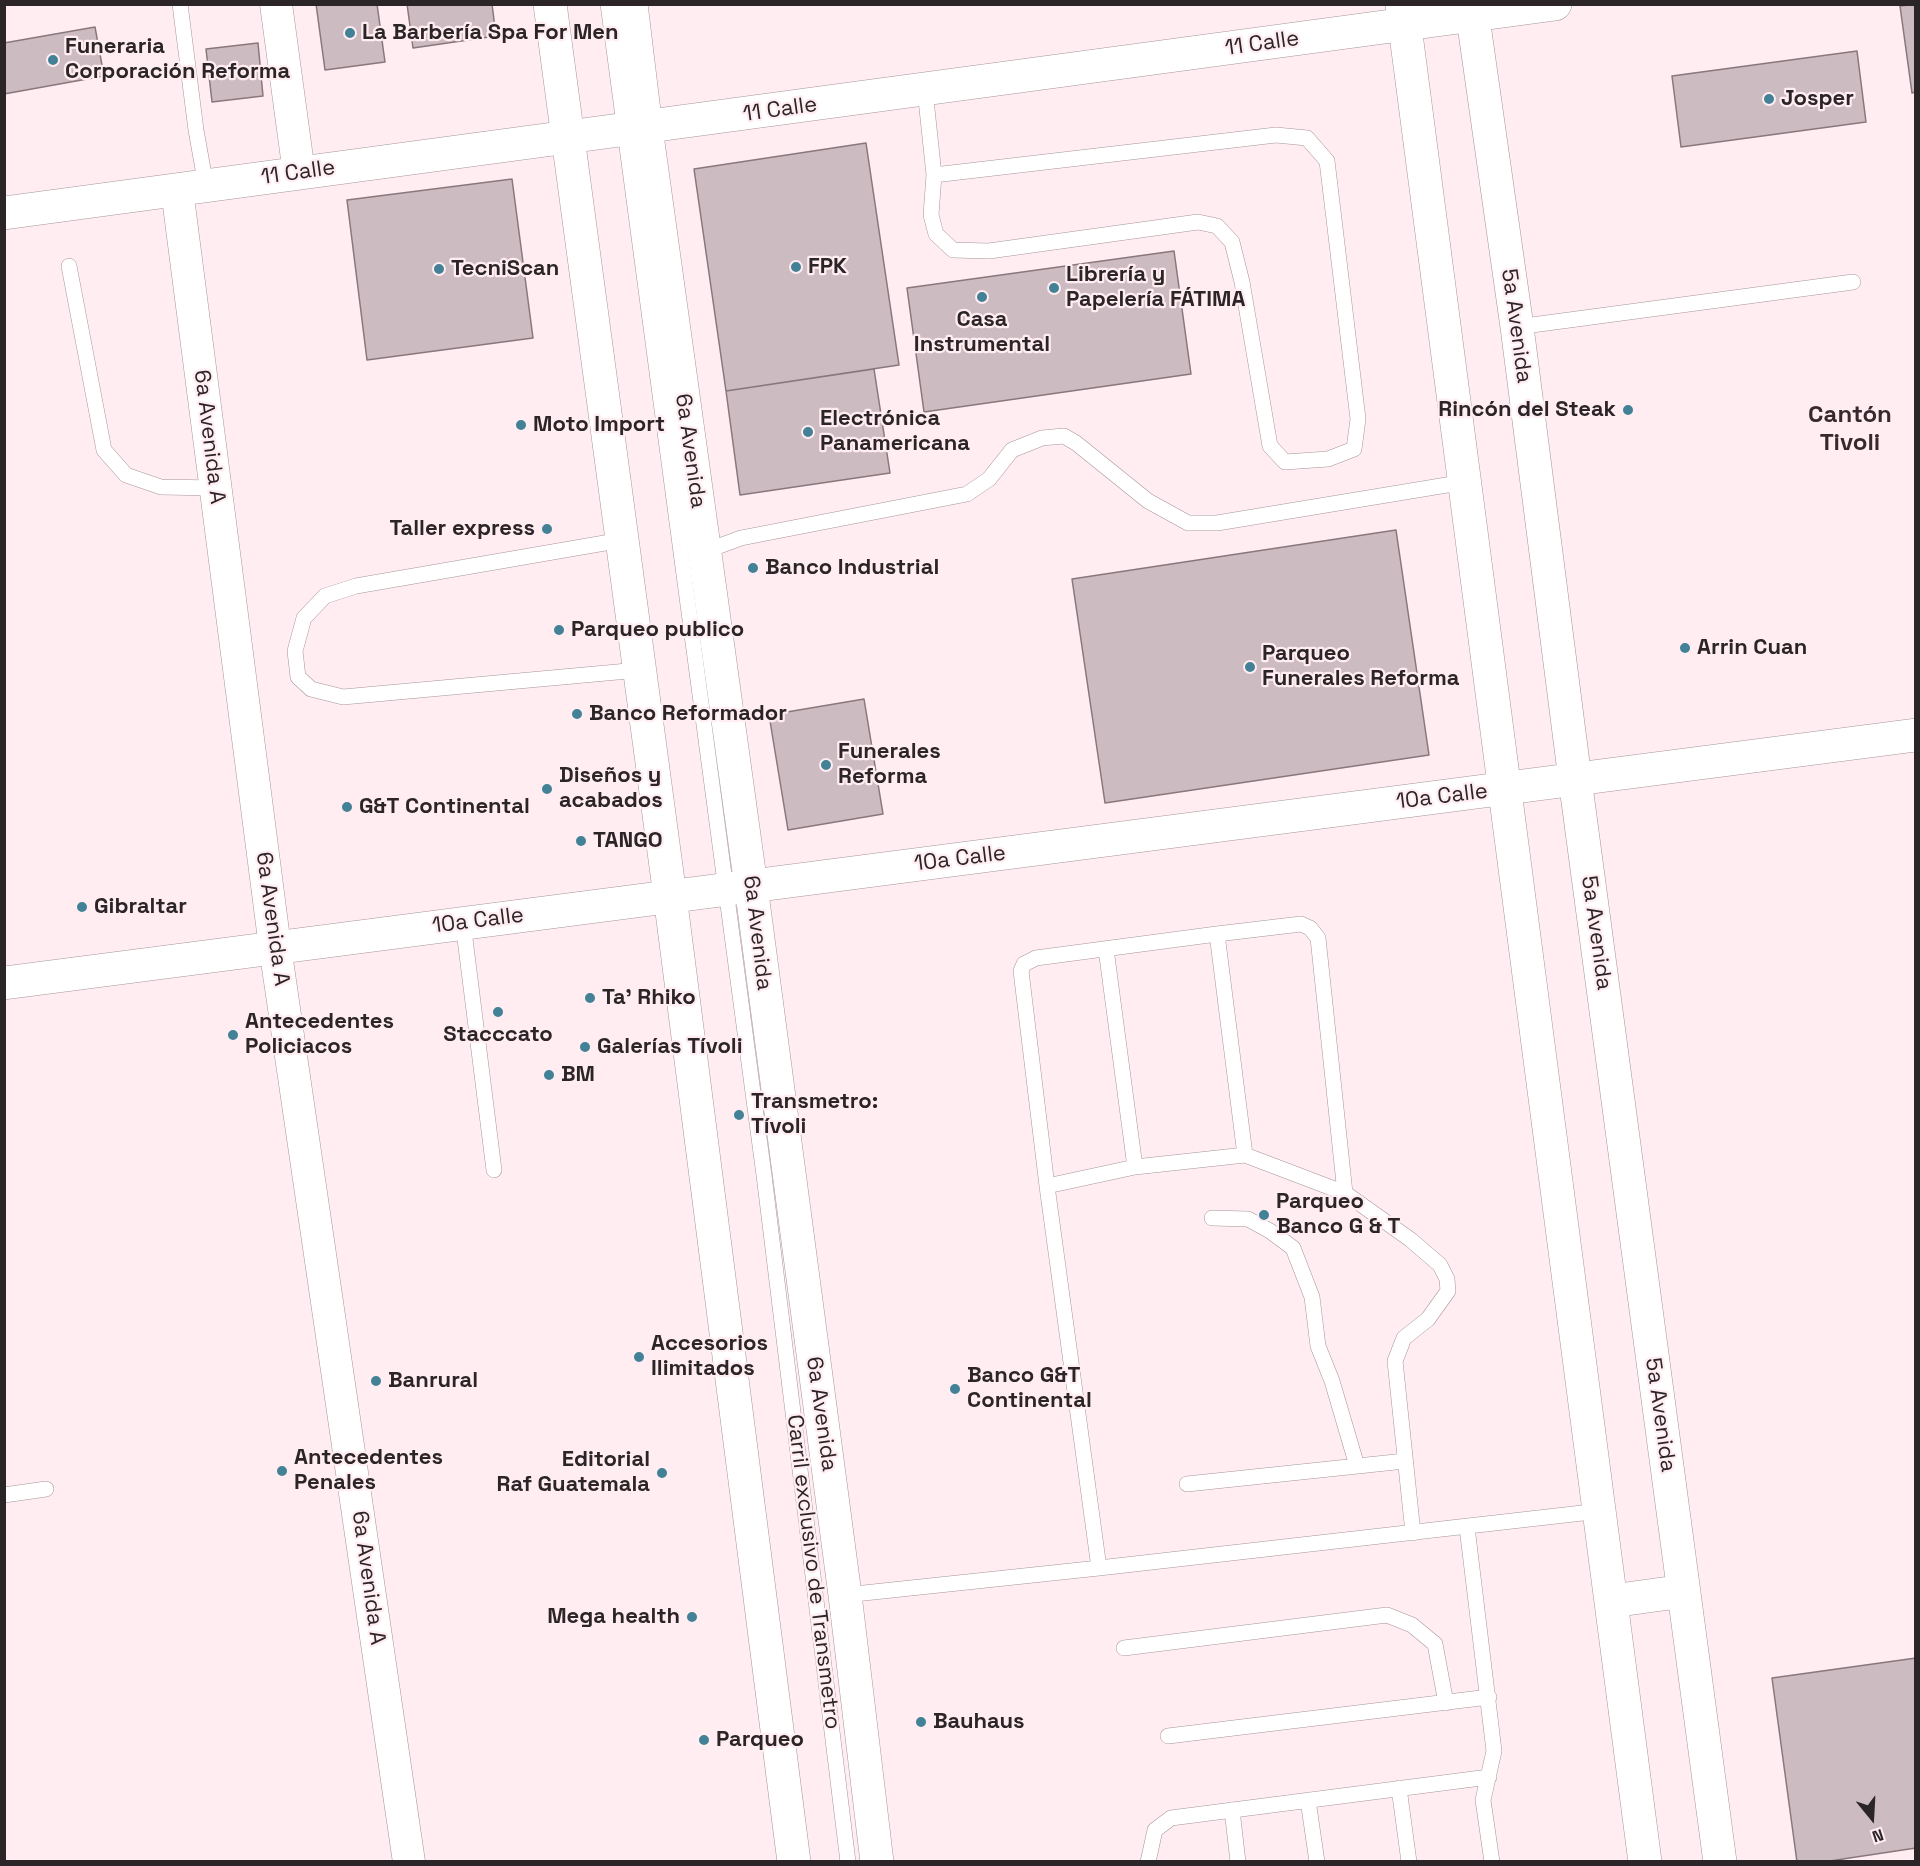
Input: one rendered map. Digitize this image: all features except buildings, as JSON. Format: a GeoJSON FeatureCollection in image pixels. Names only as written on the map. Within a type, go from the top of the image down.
{"type":"FeatureCollection","features":[{"type":"Feature","properties":{"kind":"street"},"geometry":{"type":"LineString","coordinates":[[276,4],[299,173]]}},
{"type":"Feature","properties":{"kind":"street"},"geometry":{"type":"LineString","coordinates":[[550,4],[670,896],[794,1862]]}},
{"type":"Feature","properties":{"kind":"street","name":"6a Avenida"},"geometry":{"type":"LineString","coordinates":[[631,4],[635,129],[704,552],[739,888],[845,1595],[877,1862]]}},
{"type":"Feature","properties":{"kind":"street","name":"11 Calle"},"geometry":{"type":"LineString","coordinates":[[4,213],[925,90],[1403,14],[1555,4]]}},
{"type":"Feature","properties":{"kind":"street","name":"5a Avenida"},"geometry":{"type":"LineString","coordinates":[[1472,10],[1517,327],[1720,1862]]}},
{"type":"Feature","properties":{"kind":"street"},"geometry":{"type":"LineString","coordinates":[[1403,14],[1645,1862]]}},
{"type":"Feature","properties":{"kind":"street","name":"6a Avenida A"},"geometry":{"type":"LineString","coordinates":[[191,188],[216,488],[275,947],[409,1862]]}},
{"type":"Feature","properties":{"kind":"street","name":"10a Calle"},"geometry":{"type":"LineString","coordinates":[[4,983],[1916,735]]}},
{"type":"Feature","properties":{"kind":"street"},"geometry":{"type":"LineString","coordinates":[[1612,1601],[1684,1591]]}},
{"type":"Feature","properties":{"kind":"lane"},"geometry":{"type":"LineString","coordinates":[[180,4],[196,130],[191,188]]}},
{"type":"Feature","properties":{"kind":"lane","name":"Carril exclusivo de Transmetro"},"geometry":{"type":"LineString","coordinates":[[608,4],[635,129],[739,888],[764,1176],[848,1862]]}},
{"type":"Feature","properties":{"kind":"lane"},"geometry":{"type":"LineString","coordinates":[[925,90],[934,175],[931,215],[936,234],[953,250],[989,251],[1198,222],[1217,226],[1232,242],[1242,282],[1270,446],[1285,462],[1328,459],[1354,449],[1358,419],[1327,161],[1307,138],[1276,135],[934,175]]}},
{"type":"Feature","properties":{"kind":"lane"},"geometry":{"type":"LineString","coordinates":[[69,266],[104,450],[126,475],[161,487],[216,488]]}},
{"type":"Feature","properties":{"kind":"lane"},"geometry":{"type":"LineString","coordinates":[[1517,327],[1853,282]]}},
{"type":"Feature","properties":{"kind":"lane"},"geometry":{"type":"LineString","coordinates":[[704,552],[741,538],[967,494],[989,479],[1012,450],[1042,438],[1064,436],[1076,442],[1148,501],[1188,523],[1217,523],[1465,482]]}},
{"type":"Feature","properties":{"kind":"lane"},"geometry":{"type":"LineString","coordinates":[[622,540],[356,586],[325,596],[304,618],[295,651],[298,677],[311,689],[343,697],[639,670]]}},
{"type":"Feature","properties":{"kind":"lane"},"geometry":{"type":"LineString","coordinates":[[463,923],[494,1170]]}},
{"type":"Feature","properties":{"kind":"lane"},"geometry":{"type":"LineString","coordinates":[[1099,1568],[1047,1186],[1021,971],[1024,964],[1036,958],[1217,934],[1301,924],[1310,928],[1318,938],[1345,1193]]}},
{"type":"Feature","properties":{"kind":"lane"},"geometry":{"type":"LineString","coordinates":[[1217,934],[1245,1155]]}},
{"type":"Feature","properties":{"kind":"lane"},"geometry":{"type":"LineString","coordinates":[[1106,949],[1135,1167]]}},
{"type":"Feature","properties":{"kind":"lane"},"geometry":{"type":"LineString","coordinates":[[1047,1186],[1135,1167],[1245,1155],[1345,1193],[1411,1240],[1440,1264],[1447,1279],[1448,1291],[1428,1319],[1404,1338],[1395,1361],[1413,1533]]}},
{"type":"Feature","properties":{"kind":"lane"},"geometry":{"type":"LineString","coordinates":[[1212,1218],[1248,1219],[1270,1231],[1293,1248],[1312,1298],[1318,1346],[1332,1381],[1357,1466]]}},
{"type":"Feature","properties":{"kind":"lane"},"geometry":{"type":"LineString","coordinates":[[1187,1484],[1405,1461]]}},
{"type":"Feature","properties":{"kind":"lane"},"geometry":{"type":"LineString","coordinates":[[4,1495],[46,1489]]}},
{"type":"Feature","properties":{"kind":"lane"},"geometry":{"type":"LineString","coordinates":[[845,1595],[1600,1511]]}},
{"type":"Feature","properties":{"kind":"lane"},"geometry":{"type":"LineString","coordinates":[[1467,1527],[1494,1751],[1483,1800],[1492,1862]]}},
{"type":"Feature","properties":{"kind":"lane"},"geometry":{"type":"LineString","coordinates":[[1124,1648],[1387,1615],[1412,1624],[1435,1644],[1446,1703]]}},
{"type":"Feature","properties":{"kind":"lane"},"geometry":{"type":"LineString","coordinates":[[1168,1736],[1489,1697]]}},
{"type":"Feature","properties":{"kind":"lane"},"geometry":{"type":"LineString","coordinates":[[1148,1862],[1155,1830],[1171,1818],[1489,1776]]}},
{"type":"Feature","properties":{"kind":"lane"},"geometry":{"type":"LineString","coordinates":[[1399,1788],[1409,1862]]}},
{"type":"Feature","properties":{"kind":"lane"},"geometry":{"type":"LineString","coordinates":[[1308,1800],[1317,1862]]}},
{"type":"Feature","properties":{"kind":"lane"},"geometry":{"type":"LineString","coordinates":[[1232,1810],[1238,1862]]}},
{"type":"Feature","properties":{"kind":"place","name":"La Barbería Spa For Men"},"geometry":{"type":"Point","coordinates":[350,33]}},
{"type":"Feature","properties":{"kind":"place","name":"Funeraria Corporación Reforma"},"geometry":{"type":"Point","coordinates":[53,60]}},
{"type":"Feature","properties":{"kind":"place","name":"Josper"},"geometry":{"type":"Point","coordinates":[1769,99]}},
{"type":"Feature","properties":{"kind":"place","name":"FPK"},"geometry":{"type":"Point","coordinates":[796,267]}},
{"type":"Feature","properties":{"kind":"place","name":"TecniScan"},"geometry":{"type":"Point","coordinates":[439,269]}},
{"type":"Feature","properties":{"kind":"place","name":"Librería y Papelería FÁTIMA"},"geometry":{"type":"Point","coordinates":[1054,288]}},
{"type":"Feature","properties":{"kind":"place","name":"Casa Instrumental"},"geometry":{"type":"Point","coordinates":[982,297]}},
{"type":"Feature","properties":{"kind":"place","name":"Rincón del Steak"},"geometry":{"type":"Point","coordinates":[1628,410]}},
{"type":"Feature","properties":{"kind":"place","name":"Moto Import"},"geometry":{"type":"Point","coordinates":[521,425]}},
{"type":"Feature","properties":{"kind":"place","name":"Electrónica Panamericana"},"geometry":{"type":"Point","coordinates":[808,432]}},
{"type":"Feature","properties":{"kind":"place","name":"Taller express"},"geometry":{"type":"Point","coordinates":[547,529]}},
{"type":"Feature","properties":{"kind":"place","name":"Banco Industrial"},"geometry":{"type":"Point","coordinates":[753,568]}},
{"type":"Feature","properties":{"kind":"place","name":"Parqueo publico"},"geometry":{"type":"Point","coordinates":[559,630]}},
{"type":"Feature","properties":{"kind":"place","name":"Arrin Cuan"},"geometry":{"type":"Point","coordinates":[1685,648]}},
{"type":"Feature","properties":{"kind":"place","name":"Parqueo Funerales Reforma"},"geometry":{"type":"Point","coordinates":[1250,667]}},
{"type":"Feature","properties":{"kind":"place","name":"Banco Reformador"},"geometry":{"type":"Point","coordinates":[577,714]}},
{"type":"Feature","properties":{"kind":"place","name":"Funerales Reforma"},"geometry":{"type":"Point","coordinates":[826,765]}},
{"type":"Feature","properties":{"kind":"place","name":"Diseños y acabados"},"geometry":{"type":"Point","coordinates":[547,789]}},
{"type":"Feature","properties":{"kind":"place","name":"G&T Continental"},"geometry":{"type":"Point","coordinates":[347,807]}},
{"type":"Feature","properties":{"kind":"place","name":"TANGO"},"geometry":{"type":"Point","coordinates":[581,841]}},
{"type":"Feature","properties":{"kind":"place","name":"Gibraltar"},"geometry":{"type":"Point","coordinates":[82,907]}},
{"type":"Feature","properties":{"kind":"place","name":"Ta' Rhiko"},"geometry":{"type":"Point","coordinates":[590,998]}},
{"type":"Feature","properties":{"kind":"place","name":"Stacccato"},"geometry":{"type":"Point","coordinates":[498,1012]}},
{"type":"Feature","properties":{"kind":"place","name":"Antecedentes Policiacos"},"geometry":{"type":"Point","coordinates":[233,1035]}},
{"type":"Feature","properties":{"kind":"place","name":"Galerías Tívoli"},"geometry":{"type":"Point","coordinates":[585,1047]}},
{"type":"Feature","properties":{"kind":"place","name":"BM"},"geometry":{"type":"Point","coordinates":[549,1075]}},
{"type":"Feature","properties":{"kind":"place","name":"Transmetro: Tívoli"},"geometry":{"type":"Point","coordinates":[739,1115]}},
{"type":"Feature","properties":{"kind":"place","name":"Parqueo Banco G & T"},"geometry":{"type":"Point","coordinates":[1264,1215]}},
{"type":"Feature","properties":{"kind":"place","name":"Accesorios Ilimitados"},"geometry":{"type":"Point","coordinates":[639,1357]}},
{"type":"Feature","properties":{"kind":"place","name":"Banrural"},"geometry":{"type":"Point","coordinates":[376,1381]}},
{"type":"Feature","properties":{"kind":"place","name":"Banco G&T Continental"},"geometry":{"type":"Point","coordinates":[955,1389]}},
{"type":"Feature","properties":{"kind":"place","name":"Antecedentes Penales"},"geometry":{"type":"Point","coordinates":[282,1471]}},
{"type":"Feature","properties":{"kind":"place","name":"Editorial Raf Guatemala"},"geometry":{"type":"Point","coordinates":[662,1473]}},
{"type":"Feature","properties":{"kind":"place","name":"Mega health"},"geometry":{"type":"Point","coordinates":[692,1617]}},
{"type":"Feature","properties":{"kind":"place","name":"Bauhaus"},"geometry":{"type":"Point","coordinates":[921,1722]}},
{"type":"Feature","properties":{"kind":"place","name":"Parqueo"},"geometry":{"type":"Point","coordinates":[704,1740]}},
{"type":"Feature","properties":{"kind":"district","name":"Cantón Tivoli"},"geometry":{"type":"Point","coordinates":[1850,429]}}]}
